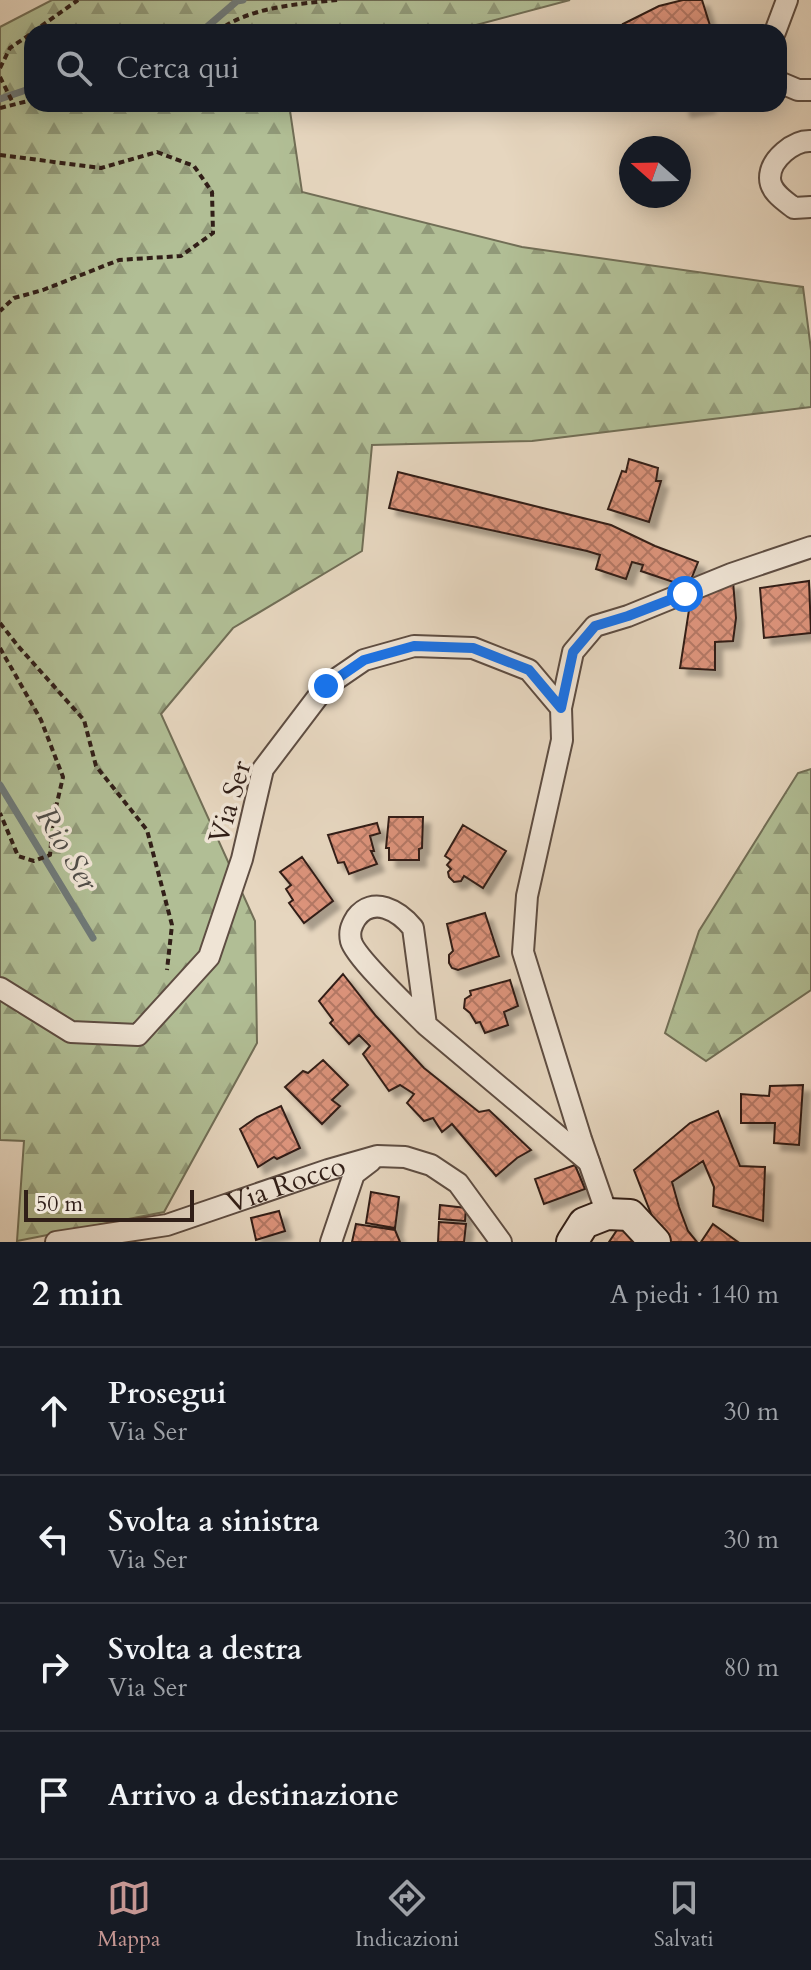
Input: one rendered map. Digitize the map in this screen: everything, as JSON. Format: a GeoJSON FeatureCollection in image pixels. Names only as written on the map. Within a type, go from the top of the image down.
{"type":"FeatureCollection","features":[{"type":"Feature","properties":{"kind":"street"},"geometry":{"type":"LineString","coordinates":[[778,24],[787,0]]}},
{"type":"Feature","properties":{"kind":"street"},"geometry":{"type":"LineString","coordinates":[[787,85],[798,90],[811,90]]}},
{"type":"Feature","properties":{"kind":"street"},"geometry":{"type":"LineString","coordinates":[[811,141],[802,141],[777,157],[770,178],[775,194],[794,208],[811,207]]}},
{"type":"Feature","properties":{"kind":"street"},"geometry":{"type":"LineString","coordinates":[[607,1214],[523,952],[527,896],[562,740],[561,708],[573,652],[595,626],[811,547]]}},
{"type":"Feature","properties":{"kind":"street","name":"Via Ser"},"geometry":{"type":"LineString","coordinates":[[0,988],[71,1032],[138,1035],[209,957],[242,859],[263,769],[326,686],[364,660],[414,646],[473,648],[529,670],[561,708]]}},
{"type":"Feature","properties":{"kind":"street"},"geometry":{"type":"LineString","coordinates":[[426,1025],[413,928],[403,916],[373,906],[358,915],[350,929],[351,944],[367,964],[426,1025],[589,1162]]}},
{"type":"Feature","properties":{"kind":"street","name":"Via Rocco"},"geometry":{"type":"LineString","coordinates":[[331,1242],[354,1174],[377,1156]]}},
{"type":"Feature","properties":{"kind":"street","name":"Via Rocco"},"geometry":{"type":"LineString","coordinates":[[56,1242],[167,1225],[377,1156],[405,1157],[431,1165],[458,1183],[501,1242]]}},
{"type":"Feature","properties":{"kind":"street"},"geometry":{"type":"LineString","coordinates":[[572,1242],[584,1223],[607,1214],[630,1215],[655,1242]]}},
{"type":"Feature","properties":{"kind":"path"},"geometry":{"type":"LineString","coordinates":[[44,24],[78,0]]}},
{"type":"Feature","properties":{"kind":"path"},"geometry":{"type":"LineString","coordinates":[[226,24],[283,5],[337,0]]}},
{"type":"Feature","properties":{"kind":"path"},"geometry":{"type":"LineString","coordinates":[[0,68],[10,48],[24,38]]}},
{"type":"Feature","properties":{"kind":"path"},"geometry":{"type":"LineString","coordinates":[[1,80],[12,102]]}},
{"type":"Feature","properties":{"kind":"path"},"geometry":{"type":"LineString","coordinates":[[0,108],[24,101]]}},
{"type":"Feature","properties":{"kind":"path"},"geometry":{"type":"LineString","coordinates":[[0,155],[101,168],[157,152],[194,166],[212,192],[213,220],[213,233],[181,256],[119,260],[14,298],[0,311]]}},
{"type":"Feature","properties":{"kind":"path"},"geometry":{"type":"LineString","coordinates":[[0,623],[84,720],[96,766],[147,830],[172,925],[166,975]]}},
{"type":"Feature","properties":{"kind":"path"},"geometry":{"type":"LineString","coordinates":[[0,648],[41,720],[63,777],[53,820],[50,855],[34,861],[18,856],[0,813]]}},
{"type":"Feature","properties":{"kind":"green space"},"geometry":{"type":"Polygon","coordinates":[[[52,0],[570,0],[480,24],[24,24],[24,112],[290,112],[302,192],[522,247],[803,287],[811,350],[811,407],[532,441],[372,445],[362,551],[233,628],[161,714],[255,921],[257,1043],[164,1212],[17,1241],[24,1141],[0,1140],[0,27],[52,0]]]}},
{"type":"Feature","properties":{"kind":"green space"},"geometry":{"type":"Polygon","coordinates":[[[811,769],[811,990],[706,1061],[665,1033],[699,931],[798,773],[811,769]]]}},
{"type":"Feature","properties":{"kind":"building"},"geometry":{"type":"Polygon","coordinates":[[[683,0],[702,0],[710,24],[623,24],[659,6],[683,0]]]}},
{"type":"Feature","properties":{"kind":"building"},"geometry":{"type":"Polygon","coordinates":[[[629,459],[658,468],[656,481],[661,481],[649,522],[608,509],[629,459]]]}},
{"type":"Feature","properties":{"kind":"building"},"geometry":{"type":"Polygon","coordinates":[[[398,472],[611,525],[698,562],[688,587],[641,571],[643,565],[632,562],[626,579],[596,569],[600,555],[587,551],[389,508],[398,472]]]}},
{"type":"Feature","properties":{"kind":"building"},"geometry":{"type":"Polygon","coordinates":[[[733,581],[736,618],[733,641],[715,642],[715,670],[680,668],[689,610],[687,597],[733,581]]]}},
{"type":"Feature","properties":{"kind":"building"},"geometry":{"type":"Polygon","coordinates":[[[809,581],[811,633],[764,638],[760,588],[809,581]]]}},
{"type":"Feature","properties":{"kind":"building"},"geometry":{"type":"Polygon","coordinates":[[[389,817],[423,817],[419,860],[389,860],[389,848],[386,848],[389,817]]]}},
{"type":"Feature","properties":{"kind":"building"},"geometry":{"type":"Polygon","coordinates":[[[377,823],[380,833],[370,836],[374,851],[371,851],[377,864],[349,874],[344,862],[338,863],[328,835],[377,823]]]}},
{"type":"Feature","properties":{"kind":"building"},"geometry":{"type":"Polygon","coordinates":[[[463,825],[506,851],[483,888],[464,876],[461,881],[454,882],[449,877],[451,869],[447,865],[451,860],[445,856],[463,825]]]}},
{"type":"Feature","properties":{"kind":"building"},"geometry":{"type":"Polygon","coordinates":[[[302,857],[333,901],[304,923],[289,903],[293,900],[286,889],[291,885],[280,872],[302,857]]]}},
{"type":"Feature","properties":{"kind":"building"},"geometry":{"type":"Polygon","coordinates":[[[485,913],[499,956],[458,970],[452,968],[449,955],[453,951],[447,924],[485,913]]]}},
{"type":"Feature","properties":{"kind":"building"},"geometry":{"type":"Polygon","coordinates":[[[343,974],[376,1016],[424,1068],[479,1112],[489,1110],[531,1150],[496,1176],[452,1124],[442,1132],[433,1118],[424,1121],[407,1103],[414,1094],[400,1085],[389,1091],[363,1054],[370,1046],[359,1035],[349,1044],[330,1023],[333,1020],[319,1001],[343,974]]]}},
{"type":"Feature","properties":{"kind":"building"},"geometry":{"type":"Polygon","coordinates":[[[510,980],[518,1006],[504,1012],[508,1025],[485,1033],[480,1022],[476,1023],[464,1008],[465,999],[471,995],[470,991],[510,980]]]}},
{"type":"Feature","properties":{"kind":"building"},"geometry":{"type":"Polygon","coordinates":[[[323,1060],[348,1085],[332,1100],[340,1106],[322,1124],[285,1087],[303,1071],[308,1073],[323,1060]]]}},
{"type":"Feature","properties":{"kind":"building"},"geometry":{"type":"Polygon","coordinates":[[[803,1085],[799,1145],[774,1143],[775,1123],[741,1123],[741,1094],[769,1096],[770,1086],[803,1085]]]}},
{"type":"Feature","properties":{"kind":"building"},"geometry":{"type":"Polygon","coordinates":[[[281,1106],[300,1148],[277,1159],[274,1157],[258,1167],[240,1129],[281,1106]]]}},
{"type":"Feature","properties":{"kind":"building"},"geometry":{"type":"Polygon","coordinates":[[[718,1111],[740,1166],[765,1167],[763,1221],[713,1206],[714,1187],[703,1161],[672,1182],[688,1231],[697,1242],[664,1242],[634,1170],[690,1123],[718,1111]]]}},
{"type":"Feature","properties":{"kind":"building"},"geometry":{"type":"Polygon","coordinates":[[[575,1165],[585,1189],[544,1204],[535,1179],[575,1165]]]}},
{"type":"Feature","properties":{"kind":"building"},"geometry":{"type":"Polygon","coordinates":[[[371,1192],[399,1197],[395,1228],[366,1223],[371,1192]]]}},
{"type":"Feature","properties":{"kind":"building"},"geometry":{"type":"Polygon","coordinates":[[[440,1205],[466,1208],[465,1221],[439,1219],[440,1205]]]}},
{"type":"Feature","properties":{"kind":"building"},"geometry":{"type":"Polygon","coordinates":[[[279,1211],[285,1231],[256,1240],[251,1218],[279,1211]]]}},
{"type":"Feature","properties":{"kind":"building"},"geometry":{"type":"Polygon","coordinates":[[[439,1222],[466,1224],[464,1242],[438,1242],[439,1222]]]}},
{"type":"Feature","properties":{"kind":"building"},"geometry":{"type":"Polygon","coordinates":[[[356,1224],[395,1230],[400,1242],[352,1242],[356,1224]]]}},
{"type":"Feature","properties":{"kind":"building"},"geometry":{"type":"Polygon","coordinates":[[[713,1224],[738,1242],[701,1242],[713,1224]]]}},
{"type":"Feature","properties":{"kind":"building"},"geometry":{"type":"Polygon","coordinates":[[[619,1227],[640,1242],[609,1242],[619,1227]]]}},
{"type":"Feature","properties":{"kind":"waterway","name":"Rio Ser"},"geometry":{"type":"LineString","coordinates":[[210,24],[237,1],[243,0]]}},
{"type":"Feature","properties":{"kind":"waterway","name":"Rio Ser"},"geometry":{"type":"LineString","coordinates":[[0,99],[24,91]]}},
{"type":"Feature","properties":{"kind":"waterway","name":"Rio Ser"},"geometry":{"type":"LineString","coordinates":[[0,785],[93,938]]}},
{"type":"Feature","properties":{"kind":"route"},"geometry":{"type":"LineString","coordinates":[[326,686],[364,660],[414,646],[473,648],[529,670],[561,708],[573,652],[595,626],[685,594]]}}]}
